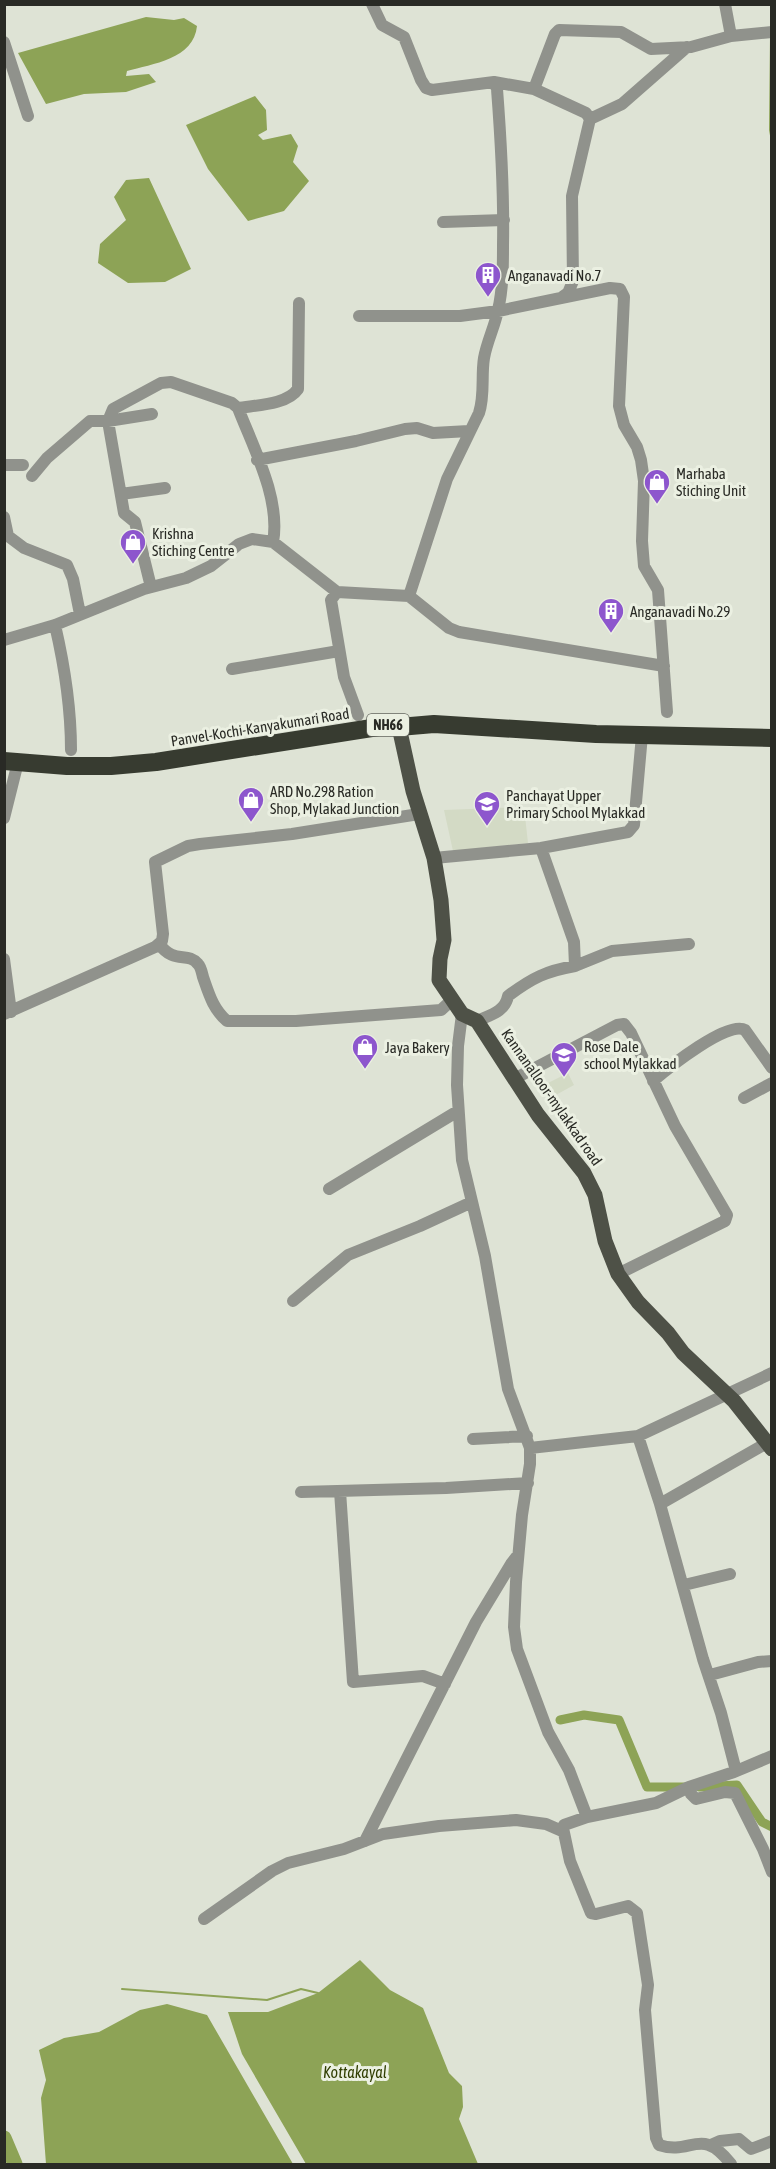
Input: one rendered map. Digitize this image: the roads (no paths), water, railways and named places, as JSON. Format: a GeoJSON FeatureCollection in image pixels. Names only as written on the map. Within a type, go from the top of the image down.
{"type":"FeatureCollection","features":[{"type":"Feature","properties":{"kind":"highway","name":"Panvel-Kochi-Kanyakumari Road"},"geometry":{"type":"LineString","coordinates":[[11,761],[68,766],[111,766],[156,762],[397,724],[399,727],[434,724],[596,734],[771,738]]}},
{"type":"Feature","properties":{"kind":"main road"},"geometry":{"type":"LineString","coordinates":[[399,727],[419,814],[434,858],[444,940],[439,980],[462,1014],[477,1021]]}},
{"type":"Feature","properties":{"kind":"main road","name":"Kannanalloor-mylakkad road"},"geometry":{"type":"LineString","coordinates":[[477,1021],[538,1115],[584,1173],[595,1195],[605,1241],[618,1274],[638,1302],[668,1333],[682,1353],[741,1409],[769,1446]]}},
{"type":"Feature","properties":{"kind":"street"},"geometry":{"type":"LineString","coordinates":[[372,4],[382,25],[404,37],[426,88],[432,90],[494,82],[534,89],[586,113],[590,119],[572,196],[573,281],[568,293],[561,298]]}},
{"type":"Feature","properties":{"kind":"street"},"geometry":{"type":"LineString","coordinates":[[725,4],[731,36]]}},
{"type":"Feature","properties":{"kind":"street"},"geometry":{"type":"LineString","coordinates":[[534,89],[555,34],[559,30],[617,31],[651,49],[687,47],[731,36],[769,32]]}},
{"type":"Feature","properties":{"kind":"street"},"geometry":{"type":"LineString","coordinates":[[4,42],[28,116]]}},
{"type":"Feature","properties":{"kind":"street"},"geometry":{"type":"LineString","coordinates":[[590,119],[622,104],[687,47]]}},
{"type":"Feature","properties":{"kind":"street"},"geometry":{"type":"LineString","coordinates":[[409,596],[447,479],[479,413],[482,403],[484,359],[490,331],[498,311],[504,220],[503,156],[497,89],[494,82]]}},
{"type":"Feature","properties":{"kind":"street"},"geometry":{"type":"LineString","coordinates":[[443,222],[504,220]]}},
{"type":"Feature","properties":{"kind":"street"},"geometry":{"type":"LineString","coordinates":[[359,316],[460,316],[498,311],[610,288],[620,289],[624,297],[619,406],[624,425],[637,447],[641,460],[644,481],[642,541],[644,566],[658,590],[668,712]]}},
{"type":"Feature","properties":{"kind":"street"},"geometry":{"type":"LineString","coordinates":[[238,408],[288,398],[298,389],[299,303]]}},
{"type":"Feature","properties":{"kind":"street"},"geometry":{"type":"LineString","coordinates":[[151,587],[135,522],[124,513],[108,421],[113,409],[161,383],[168,382],[238,408],[271,501],[275,529],[273,542]]}},
{"type":"Feature","properties":{"kind":"street"},"geometry":{"type":"LineString","coordinates":[[32,476],[47,458],[90,421],[108,421],[152,414]]}},
{"type":"Feature","properties":{"kind":"street"},"geometry":{"type":"LineString","coordinates":[[257,460],[405,429],[417,428],[433,433],[469,430]]}},
{"type":"Feature","properties":{"kind":"street"},"geometry":{"type":"LineString","coordinates":[[4,465],[23,465]]}},
{"type":"Feature","properties":{"kind":"street"},"geometry":{"type":"LineString","coordinates":[[121,494],[165,488]]}},
{"type":"Feature","properties":{"kind":"street"},"geometry":{"type":"LineString","coordinates":[[4,517],[8,537],[24,548],[67,565],[73,579],[80,614]]}},
{"type":"Feature","properties":{"kind":"street"},"geometry":{"type":"LineString","coordinates":[[4,640],[55,624],[151,587],[186,578],[211,566],[242,542],[252,539],[273,542],[337,592],[409,596],[449,628],[459,632],[664,666]]}},
{"type":"Feature","properties":{"kind":"street"},"geometry":{"type":"LineString","coordinates":[[337,592],[330,603],[344,677],[358,715]]}},
{"type":"Feature","properties":{"kind":"street"},"geometry":{"type":"LineString","coordinates":[[55,624],[66,671],[70,702],[71,750]]}},
{"type":"Feature","properties":{"kind":"street"},"geometry":{"type":"LineString","coordinates":[[232,669],[339,651]]}},
{"type":"Feature","properties":{"kind":"street"},"geometry":{"type":"LineString","coordinates":[[434,858],[540,848],[625,833],[633,828],[642,735]]}},
{"type":"Feature","properties":{"kind":"street"},"geometry":{"type":"LineString","coordinates":[[4,819],[11,761]]}},
{"type":"Feature","properties":{"kind":"street"},"geometry":{"type":"LineString","coordinates":[[4,959],[8,1013],[159,944],[164,934],[155,862],[188,846],[292,834],[419,814]]}},
{"type":"Feature","properties":{"kind":"street"},"geometry":{"type":"LineString","coordinates":[[540,848],[574,942],[575,966]]}},
{"type":"Feature","properties":{"kind":"street"},"geometry":{"type":"LineString","coordinates":[[159,944],[165,952],[175,958],[189,957],[199,964],[218,1014],[227,1021],[296,1021],[441,1010],[453,999]]}},
{"type":"Feature","properties":{"kind":"street"},"geometry":{"type":"LineString","coordinates":[[477,1021],[502,1009],[507,1004],[508,996],[550,970],[575,966],[612,951],[689,944]]}},
{"type":"Feature","properties":{"kind":"street"},"geometry":{"type":"LineString","coordinates":[[462,1014],[458,1046],[458,1111],[462,1160],[485,1256],[508,1389],[529,1442],[528,1483],[518,1556],[514,1627],[517,1649],[548,1732],[569,1770],[587,1817]]}},
{"type":"Feature","properties":{"kind":"street"},"geometry":{"type":"LineString","coordinates":[[514,1079],[617,1025],[624,1024],[630,1032],[675,1126],[727,1218],[618,1274]]}},
{"type":"Feature","properties":{"kind":"street"},"geometry":{"type":"LineString","coordinates":[[653,1081],[695,1048],[736,1028],[745,1030],[771,1068]]}},
{"type":"Feature","properties":{"kind":"street"},"geometry":{"type":"LineString","coordinates":[[744,1098],[771,1083]]}},
{"type":"Feature","properties":{"kind":"street"},"geometry":{"type":"LineString","coordinates":[[329,1190],[458,1111]]}},
{"type":"Feature","properties":{"kind":"street"},"geometry":{"type":"LineString","coordinates":[[293,1301],[348,1255],[472,1202]]}},
{"type":"Feature","properties":{"kind":"street"},"geometry":{"type":"LineString","coordinates":[[472,1439],[529,1442],[638,1436],[771,1373]]}},
{"type":"Feature","properties":{"kind":"street"},"geometry":{"type":"LineString","coordinates":[[638,1436],[684,1585],[736,1771]]}},
{"type":"Feature","properties":{"kind":"street"},"geometry":{"type":"LineString","coordinates":[[660,1504],[769,1446]]}},
{"type":"Feature","properties":{"kind":"street"},"geometry":{"type":"LineString","coordinates":[[301,1492],[528,1483]]}},
{"type":"Feature","properties":{"kind":"street"},"geometry":{"type":"LineString","coordinates":[[340,1491],[353,1682],[423,1676],[445,1683]]}},
{"type":"Feature","properties":{"kind":"street"},"geometry":{"type":"LineString","coordinates":[[365,1841],[476,1622],[518,1556]]}},
{"type":"Feature","properties":{"kind":"street"},"geometry":{"type":"LineString","coordinates":[[684,1585],[730,1574]]}},
{"type":"Feature","properties":{"kind":"street"},"geometry":{"type":"LineString","coordinates":[[710,1675],[758,1662],[771,1661]]}},
{"type":"Feature","properties":{"kind":"street"},"geometry":{"type":"LineString","coordinates":[[731,2164],[711,2145],[705,2143],[667,2147],[659,2145],[656,2139],[645,2010],[648,1985],[637,1913],[628,1906],[596,1914],[591,1912],[570,1861],[562,1831],[564,1825],[587,1817],[656,1803],[689,1787],[771,1756]]}},
{"type":"Feature","properties":{"kind":"street"},"geometry":{"type":"LineString","coordinates":[[689,1787],[696,1799],[725,1792],[735,1793],[763,1850],[771,1872]]}},
{"type":"Feature","properties":{"kind":"street"},"geometry":{"type":"LineString","coordinates":[[204,1918],[272,1871],[288,1863],[344,1849],[399,1831],[503,1820],[530,1821],[562,1831]]}},
{"type":"Feature","properties":{"kind":"street"},"geometry":{"type":"LineString","coordinates":[[711,2145],[720,2141],[739,2139],[751,2149],[771,2140]]}},
{"type":"Feature","properties":{"kind":"water"},"geometry":{"type":"Polygon","coordinates":[[[146,17],[174,20],[184,18],[197,26],[194,37],[180,53],[127,71],[126,76],[149,74],[156,82],[126,92],[84,94],[46,104],[18,53],[146,17]]]}},
{"type":"Feature","properties":{"kind":"water"},"geometry":{"type":"Polygon","coordinates":[[[255,96],[266,110],[267,130],[258,135],[263,140],[291,134],[298,146],[293,162],[309,181],[284,211],[248,221],[208,169],[186,125],[255,96]]]}},
{"type":"Feature","properties":{"kind":"water"},"geometry":{"type":"Polygon","coordinates":[[[149,178],[191,269],[165,282],[128,283],[98,263],[100,244],[126,220],[114,197],[126,180],[149,178]]]}},
{"type":"Feature","properties":{"kind":"water","name":"Kottakayal"},"geometry":{"type":"Polygon","coordinates":[[[360,1960],[390,1990],[423,2008],[449,2073],[462,2086],[463,2107],[459,2119],[478,2164],[306,2164],[242,2054],[228,2012],[268,2012],[318,1993],[360,1960]]]}},
{"type":"Feature","properties":{"kind":"water"},"geometry":{"type":"Polygon","coordinates":[[[167,2004],[207,2015],[293,2164],[46,2164],[41,2098],[46,2080],[39,2050],[64,2038],[99,2032],[140,2010],[167,2004]]]}},
{"type":"Feature","properties":{"kind":"waterway"},"geometry":{"type":"LineString","coordinates":[[771,27],[772,17]]}},
{"type":"Feature","properties":{"kind":"waterway"},"geometry":{"type":"LineString","coordinates":[[771,36],[770,130],[772,141]]}},
{"type":"Feature","properties":{"kind":"waterway"},"geometry":{"type":"LineString","coordinates":[[560,1720],[584,1715],[619,1720],[647,1787],[685,1787]]}},
{"type":"Feature","properties":{"kind":"waterway"},"geometry":{"type":"LineString","coordinates":[[699,1787],[737,1785],[762,1822],[772,1827]]}},
{"type":"Feature","properties":{"kind":"waterway"},"geometry":{"type":"LineString","coordinates":[[122,1989],[267,2000],[301,1989],[318,1993]]}},
{"type":"Feature","properties":{"kind":"waterway"},"geometry":{"type":"LineString","coordinates":[[4,2138],[15,2164]]}},
{"type":"Feature","properties":{"kind":"place","name":"Anganavadi No.7"},"geometry":{"type":"Point","coordinates":[488,298]}},
{"type":"Feature","properties":{"kind":"place","name":"Marhaba Stiching Unit"},"geometry":{"type":"Point","coordinates":[657,505]}},
{"type":"Feature","properties":{"kind":"place","name":"Krishna Stiching Centre"},"geometry":{"type":"Point","coordinates":[133,565]}},
{"type":"Feature","properties":{"kind":"place","name":"Anganavadi No.29"},"geometry":{"type":"Point","coordinates":[611,634]}},
{"type":"Feature","properties":{"kind":"place","name":"ARD No.298 Ration Shop, Mylakad Junction"},"geometry":{"type":"Point","coordinates":[251,823]}},
{"type":"Feature","properties":{"kind":"place","name":"Panchayat Upper Primary School Mylakkad"},"geometry":{"type":"Point","coordinates":[487,827]}},
{"type":"Feature","properties":{"kind":"place","name":"Jaya Bakery"},"geometry":{"type":"Point","coordinates":[365,1070]}},
{"type":"Feature","properties":{"kind":"place","name":"Rose Dale school Mylakkad"},"geometry":{"type":"Point","coordinates":[564,1078]}}]}
